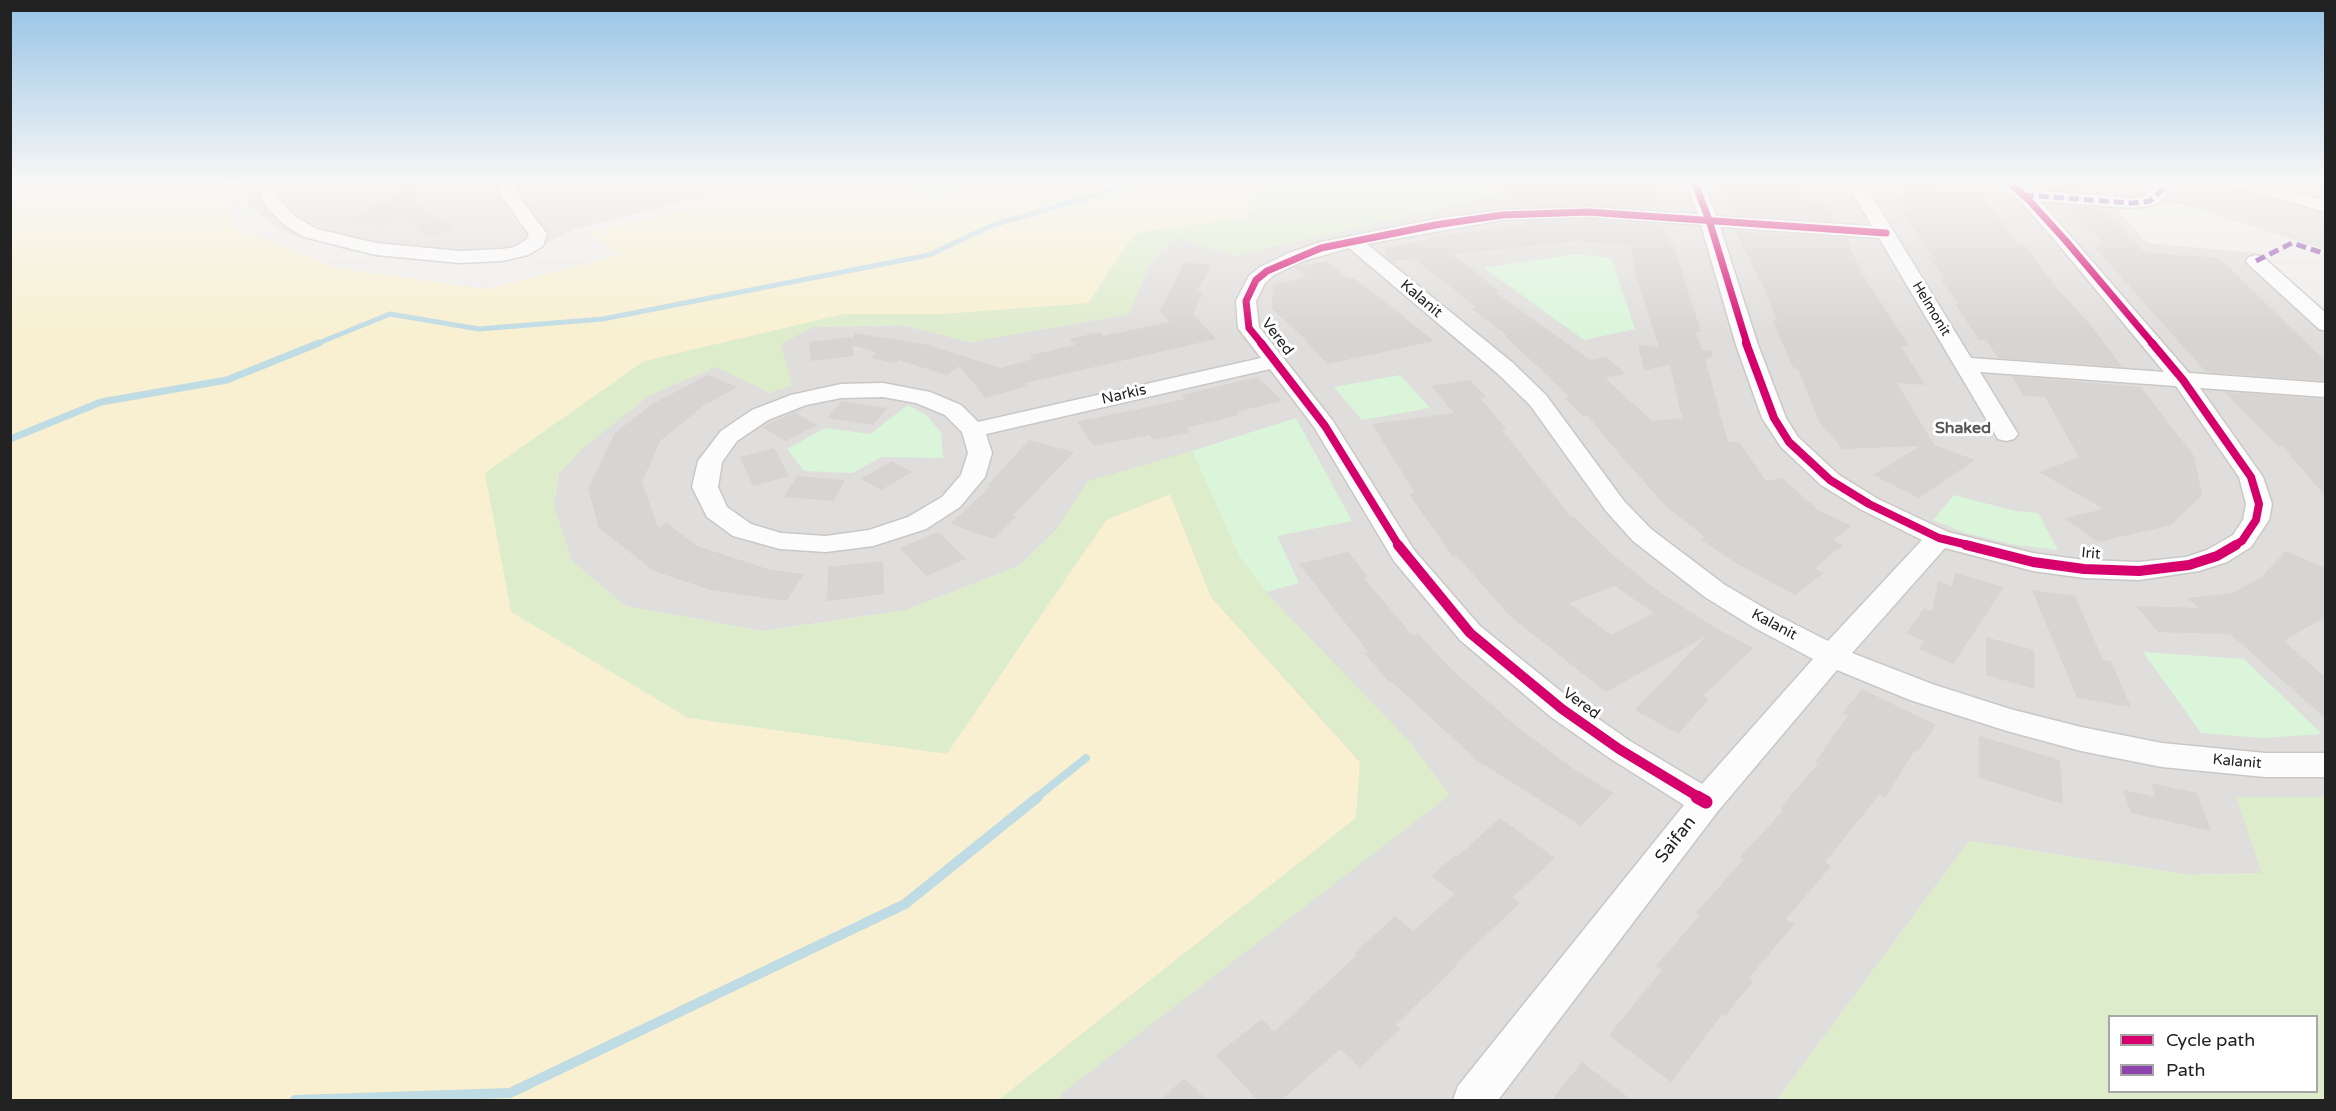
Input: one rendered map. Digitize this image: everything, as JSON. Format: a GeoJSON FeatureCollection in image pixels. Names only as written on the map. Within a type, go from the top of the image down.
{"type":"FeatureCollection","features":[{"type":"Feature","properties":{"kind":"street"},"geometry":{"type":"LineString","coordinates":[[311,233],[376,249],[460,257],[502,255],[521,251],[536,242],[537,233]]}},
{"type":"Feature","properties":{"kind":"street","name":"Vered"},"geometry":{"type":"LineString","coordinates":[[1399,233],[1321,248],[1278,265],[1256,280],[1249,291],[1246,301],[1249,328],[1325,426],[1404,555],[1470,633],[1514,672],[1571,716],[1619,749],[1706,802]]}},
{"type":"Feature","properties":{"kind":"street","name":"Irit"},"geometry":{"type":"LineString","coordinates":[[1713,233],[1747,345],[1774,418],[1781,432],[1802,456],[1830,480],[1869,504],[1939,538],[2033,562],[2112,571],[2156,570],[2189,565],[2217,556],[2242,541],[2256,520],[2259,504],[2252,477],[2183,380],[2058,233]]}},
{"type":"Feature","properties":{"kind":"street","name":"Helmonit"},"geometry":{"type":"LineString","coordinates":[[1886,233],[2006,434]]}},
{"type":"Feature","properties":{"kind":"street","name":"Kalanit"},"geometry":{"type":"LineString","coordinates":[[1353,242],[1505,369],[1538,400],[1615,506],[1642,535],[1715,591],[1763,620],[1832,656],[1921,692],[2007,720],[2080,739],[2162,755],[2265,765],[2325,765]]}},
{"type":"Feature","properties":{"kind":"street"},"geometry":{"type":"LineString","coordinates":[[2256,261],[2325,325]]}},
{"type":"Feature","properties":{"kind":"street","name":"Narkis"},"geometry":{"type":"LineString","coordinates":[[973,430],[1275,361]]}},
{"type":"Feature","properties":{"kind":"street"},"geometry":{"type":"LineString","coordinates":[[1965,364],[2325,390]]}},
{"type":"Feature","properties":{"kind":"street"},"geometry":{"type":"LineString","coordinates":[[883,390],[912,395],[952,410],[973,430],[980,453],[973,477],[951,502],[917,523],[873,538],[826,544],[780,542],[742,530],[716,511],[705,487],[710,461],[729,436],[760,415],[799,400],[841,392],[883,390]]}},
{"type":"Feature","properties":{"kind":"street","name":"Saifan"},"geometry":{"type":"LineString","coordinates":[[1473,1101],[1706,802],[1832,656],[1939,538]]}},
{"type":"Feature","properties":{"kind":"shaded area"},"geometry":{"type":"Polygon","coordinates":[[[287,233],[568,233],[516,257],[413,260],[346,250],[287,233]]]}},
{"type":"Feature","properties":{"kind":"shaded area"},"geometry":{"type":"Polygon","coordinates":[[[1330,233],[2138,233],[2147,243],[2256,253],[2325,313],[2325,797],[2319,798],[2263,873],[2190,875],[1969,841],[1777,1100],[1061,1100],[1088,481],[1056,530],[1019,566],[906,610],[763,631],[625,606],[571,560],[554,506],[560,463],[634,390],[813,327],[904,325],[970,342],[1128,314],[1150,263],[1176,237],[1233,255],[1330,233]]]}},
{"type":"Feature","properties":{"kind":"shaded area"},"geometry":{"type":"Polygon","coordinates":[[[2272,233],[2325,233],[2325,250],[2272,233]]]}},
{"type":"Feature","properties":{"kind":"green space"},"geometry":{"type":"Polygon","coordinates":[[[1135,233],[1333,233],[1233,256],[1176,237],[1150,263],[1129,314],[970,342],[904,325],[813,327],[781,344],[792,385],[770,393],[716,367],[650,395],[582,449],[558,475],[554,506],[571,560],[625,606],[763,631],[906,610],[1019,566],[1056,530],[1088,481],[1192,451],[1239,556],[1266,592],[1409,741],[1450,795],[1062,1093],[1061,1100],[998,1100],[1356,818],[1360,761],[1211,597],[1170,494],[1106,520],[947,754],[688,718],[511,612],[484,473],[644,361],[843,314],[939,314],[1088,303],[1135,233]]]}},
{"type":"Feature","properties":{"kind":"green space"},"geometry":{"type":"Polygon","coordinates":[[[1576,254],[1611,258],[1635,329],[1584,340],[1484,268],[1576,254]]]}},
{"type":"Feature","properties":{"kind":"green space"},"geometry":{"type":"Polygon","coordinates":[[[1400,375],[1430,408],[1362,420],[1334,387],[1400,375]]]}},
{"type":"Feature","properties":{"kind":"green space"},"geometry":{"type":"Polygon","coordinates":[[[908,405],[927,416],[941,432],[943,458],[882,457],[852,473],[804,471],[787,449],[825,428],[870,434],[908,405]]]}},
{"type":"Feature","properties":{"kind":"green space"},"geometry":{"type":"Polygon","coordinates":[[[1296,418],[1352,521],[1277,536],[1299,583],[1266,592],[1239,556],[1192,451],[1296,418]]]}},
{"type":"Feature","properties":{"kind":"green space"},"geometry":{"type":"Polygon","coordinates":[[[1954,495],[2015,511],[2038,513],[2058,550],[2016,545],[1965,533],[1933,520],[1954,495]]]}},
{"type":"Feature","properties":{"kind":"green space"},"geometry":{"type":"Polygon","coordinates":[[[2143,652],[2244,659],[2322,734],[2263,738],[2201,733],[2143,652]]]}},
{"type":"Feature","properties":{"kind":"green space"},"geometry":{"type":"Polygon","coordinates":[[[2236,797],[2325,797],[2325,1100],[1777,1100],[1969,841],[2190,875],[2262,873],[2236,797]]]}},
{"type":"Feature","properties":{"kind":"sand"},"geometry":{"type":"Polygon","coordinates":[[[11,233],[250,233],[337,268],[486,289],[620,255],[590,233],[1136,233],[1088,303],[939,314],[843,314],[644,361],[485,473],[511,612],[688,718],[947,754],[1106,520],[1170,494],[1211,597],[1360,762],[1356,818],[998,1100],[11,1100],[11,233]]]}},
{"type":"Feature","properties":{"kind":"building"},"geometry":{"type":"Polygon","coordinates":[[[425,233],[439,233],[429,236],[425,233]]]}},
{"type":"Feature","properties":{"kind":"building"},"geometry":{"type":"Polygon","coordinates":[[[1666,233],[1670,244],[1673,244],[1701,332],[1695,332],[1702,350],[1712,351],[1712,357],[1705,359],[1728,442],[1739,442],[1766,481],[1782,478],[1818,510],[1851,526],[1833,540],[1843,545],[1814,568],[1823,573],[1795,595],[1739,565],[1700,539],[1705,537],[1667,507],[1587,415],[1583,416],[1565,398],[1570,397],[1505,336],[1508,336],[1471,308],[1476,307],[1415,259],[1392,261],[1387,258],[1386,248],[1450,234],[1666,233]],[[1578,241],[1452,254],[1499,291],[1495,292],[1590,360],[1606,357],[1626,374],[1605,378],[1652,421],[1682,418],[1670,365],[1644,370],[1638,345],[1659,347],[1636,276],[1630,245],[1578,241]]]}},
{"type":"Feature","properties":{"kind":"building"},"geometry":{"type":"Polygon","coordinates":[[[1736,233],[1846,238],[1861,272],[1909,346],[1901,346],[1925,385],[1897,383],[1934,445],[1975,460],[1919,498],[1873,475],[1920,446],[1843,449],[1819,422],[1798,369],[1794,369],[1772,320],[1777,321],[1765,290],[1736,233]]]}},
{"type":"Feature","properties":{"kind":"building"},"geometry":{"type":"Polygon","coordinates":[[[1917,233],[2010,233],[2019,244],[2024,244],[2122,367],[1998,358],[1986,340],[1979,340],[1955,304],[1959,304],[1940,279],[1945,279],[1928,256],[1933,256],[1917,233]]]}},
{"type":"Feature","properties":{"kind":"building"},"geometry":{"type":"Polygon","coordinates":[[[2093,233],[2125,233],[2144,252],[2219,258],[2325,361],[2325,381],[2206,372],[2096,249],[2102,240],[2093,233]]]}},
{"type":"Feature","properties":{"kind":"building"},"geometry":{"type":"Polygon","coordinates":[[[1327,261],[1349,279],[1354,278],[1434,341],[1327,364],[1301,335],[1272,309],[1273,285],[1307,277],[1295,267],[1327,261]]]}},
{"type":"Feature","properties":{"kind":"building"},"geometry":{"type":"Polygon","coordinates":[[[1184,262],[1212,265],[1197,291],[1203,292],[1193,314],[1216,339],[1025,383],[1028,386],[985,398],[960,366],[947,375],[899,360],[897,363],[870,358],[876,352],[852,345],[854,356],[811,361],[809,342],[851,337],[852,342],[854,333],[928,345],[1000,368],[1033,359],[1030,355],[1075,345],[1070,339],[1100,332],[1103,336],[1170,322],[1160,311],[1184,262]]]}},
{"type":"Feature","properties":{"kind":"building"},"geometry":{"type":"Polygon","coordinates":[[[708,375],[737,387],[703,406],[660,441],[642,482],[658,528],[667,523],[697,546],[771,570],[804,574],[786,601],[711,590],[654,571],[599,528],[588,489],[615,433],[654,403],[708,375]]]}},
{"type":"Feature","properties":{"kind":"building"},"geometry":{"type":"Polygon","coordinates":[[[2011,376],[2141,387],[2194,456],[2202,495],[2171,525],[2098,542],[2064,518],[2104,509],[2039,472],[2079,457],[2045,397],[2024,396],[2011,376]]]}},
{"type":"Feature","properties":{"kind":"building"},"geometry":{"type":"Polygon","coordinates":[[[1258,377],[1282,401],[1236,412],[1238,415],[1187,428],[1190,432],[1154,440],[1149,435],[1094,446],[1077,422],[1185,399],[1181,395],[1258,377]]]}},
{"type":"Feature","properties":{"kind":"building"},"geometry":{"type":"Polygon","coordinates":[[[1470,380],[1486,397],[1480,398],[1506,429],[1502,430],[1571,517],[1574,517],[1614,556],[1661,593],[1714,627],[1753,648],[1703,696],[1709,699],[1678,734],[1635,710],[1706,636],[1606,692],[1511,617],[1457,556],[1453,557],[1409,494],[1415,493],[1372,424],[1454,413],[1431,386],[1470,380]],[[1615,586],[1569,603],[1611,635],[1654,613],[1615,586]]]}},
{"type":"Feature","properties":{"kind":"building"},"geometry":{"type":"Polygon","coordinates":[[[2225,392],[2325,399],[2325,496],[2283,447],[2278,446],[2225,392]]]}},
{"type":"Feature","properties":{"kind":"building"},"geometry":{"type":"Polygon","coordinates":[[[842,401],[887,408],[873,425],[827,418],[842,401]]]}},
{"type":"Feature","properties":{"kind":"building"},"geometry":{"type":"Polygon","coordinates":[[[794,412],[817,425],[786,441],[762,427],[794,412]]]}},
{"type":"Feature","properties":{"kind":"building"},"geometry":{"type":"Polygon","coordinates":[[[1029,440],[1074,452],[1013,515],[1017,516],[994,539],[950,524],[991,486],[988,485],[1029,440]]]}},
{"type":"Feature","properties":{"kind":"building"},"geometry":{"type":"Polygon","coordinates":[[[774,448],[789,476],[753,486],[740,457],[774,448]]]}},
{"type":"Feature","properties":{"kind":"building"},"geometry":{"type":"Polygon","coordinates":[[[892,461],[912,472],[881,490],[861,479],[892,461]]]}},
{"type":"Feature","properties":{"kind":"building"},"geometry":{"type":"Polygon","coordinates":[[[797,476],[845,480],[834,501],[784,497],[797,476]]]}},
{"type":"Feature","properties":{"kind":"building"},"geometry":{"type":"Polygon","coordinates":[[[938,532],[966,559],[926,576],[900,548],[938,532]]]}},
{"type":"Feature","properties":{"kind":"building"},"geometry":{"type":"Polygon","coordinates":[[[2286,551],[2325,568],[2325,617],[2284,641],[2325,677],[2325,718],[2230,634],[2158,632],[2136,606],[2199,608],[2187,598],[2232,593],[2260,578],[2286,551]]]}},
{"type":"Feature","properties":{"kind":"building"},"geometry":{"type":"Polygon","coordinates":[[[1348,552],[1368,577],[1364,578],[1413,636],[1418,634],[1453,671],[1515,725],[1574,769],[1613,793],[1581,826],[1478,761],[1392,682],[1390,683],[1364,653],[1368,652],[1299,564],[1348,552]]]}},
{"type":"Feature","properties":{"kind":"building"},"geometry":{"type":"Polygon","coordinates":[[[883,561],[884,594],[827,601],[828,567],[883,561]]]}},
{"type":"Feature","properties":{"kind":"building"},"geometry":{"type":"Polygon","coordinates":[[[1955,573],[2004,587],[1953,664],[1919,649],[1924,641],[1906,633],[1924,608],[1932,612],[1938,581],[1952,586],[1955,573]]]}},
{"type":"Feature","properties":{"kind":"building"},"geometry":{"type":"Polygon","coordinates":[[[2032,590],[2075,596],[2103,660],[2111,661],[2131,707],[2077,698],[2032,590]]]}},
{"type":"Feature","properties":{"kind":"building"},"geometry":{"type":"Polygon","coordinates":[[[1986,637],[2034,650],[2035,689],[1986,675],[1986,637]]]}},
{"type":"Feature","properties":{"kind":"building"},"geometry":{"type":"Polygon","coordinates":[[[1862,689],[1936,725],[1918,751],[1915,750],[1885,798],[1879,795],[1825,862],[1831,866],[1786,919],[1794,924],[1749,978],[1753,981],[1725,1016],[1722,1014],[1671,1082],[1609,1035],[1662,970],[1656,966],[1700,915],[1696,913],[1744,859],[1740,857],[1784,810],[1780,808],[1818,764],[1815,762],[1848,716],[1843,713],[1862,689]]]}},
{"type":"Feature","properties":{"kind":"building"},"geometry":{"type":"Polygon","coordinates":[[[1979,736],[2060,760],[2063,804],[1979,778],[1979,736]]]}},
{"type":"Feature","properties":{"kind":"building"},"geometry":{"type":"Polygon","coordinates":[[[2151,783],[2197,793],[2211,831],[2131,813],[2123,790],[2156,797],[2151,783]]]}},
{"type":"Feature","properties":{"kind":"building"},"geometry":{"type":"Polygon","coordinates":[[[1500,818],[1555,858],[1513,897],[1520,903],[1455,964],[1457,965],[1396,1025],[1400,1029],[1360,1068],[1340,1049],[1280,1101],[1258,1101],[1216,1055],[1262,1019],[1274,1032],[1357,955],[1355,953],[1395,916],[1413,931],[1455,894],[1432,876],[1500,818]]]}},
{"type":"Feature","properties":{"kind":"building"},"geometry":{"type":"Polygon","coordinates":[[[1582,1062],[1592,1070],[1633,1101],[1551,1101],[1582,1062]]]}},
{"type":"Feature","properties":{"kind":"building"},"geometry":{"type":"Polygon","coordinates":[[[1184,1078],[1208,1101],[1160,1101],[1184,1078]]]}},
{"type":"Feature","properties":{"kind":"waterway"},"geometry":{"type":"LineString","coordinates":[[316,344],[390,314],[479,329],[603,319],[929,255],[976,233]]}},
{"type":"Feature","properties":{"kind":"waterway"},"geometry":{"type":"LineString","coordinates":[[10,439],[101,402],[227,380],[319,343]]}},
{"type":"Feature","properties":{"kind":"waterway"},"geometry":{"type":"LineString","coordinates":[[1036,798],[1086,758]]}},
{"type":"Feature","properties":{"kind":"waterway"},"geometry":{"type":"LineString","coordinates":[[295,1100],[510,1093],[905,904],[1038,797]]}},
{"type":"Feature","properties":{"kind":"marked path"},"geometry":{"type":"LineString","coordinates":[[2256,261],[2292,243],[2326,254]]}},
{"type":"Feature","properties":{"kind":"cycle path"},"geometry":{"type":"LineString","coordinates":[[1396,233],[1321,248],[1267,271],[1256,280],[1246,301],[1249,328],[1325,426],[1404,555],[1470,633],[1562,709],[1619,749],[1706,802]]}},
{"type":"Feature","properties":{"kind":"cycle path"},"geometry":{"type":"LineString","coordinates":[[1713,233],[1747,345],[1774,418],[1789,442],[1830,480],[1869,504],[1939,538],[2033,562],[2084,569],[2139,571],[2189,565],[2217,556],[2242,541],[2256,520],[2259,504],[2251,477],[2183,380],[2059,233]]}},
{"type":"Feature","properties":{"kind":"district","name":"Shaked"},"geometry":{"type":"Point","coordinates":[1963,429]}}]}
